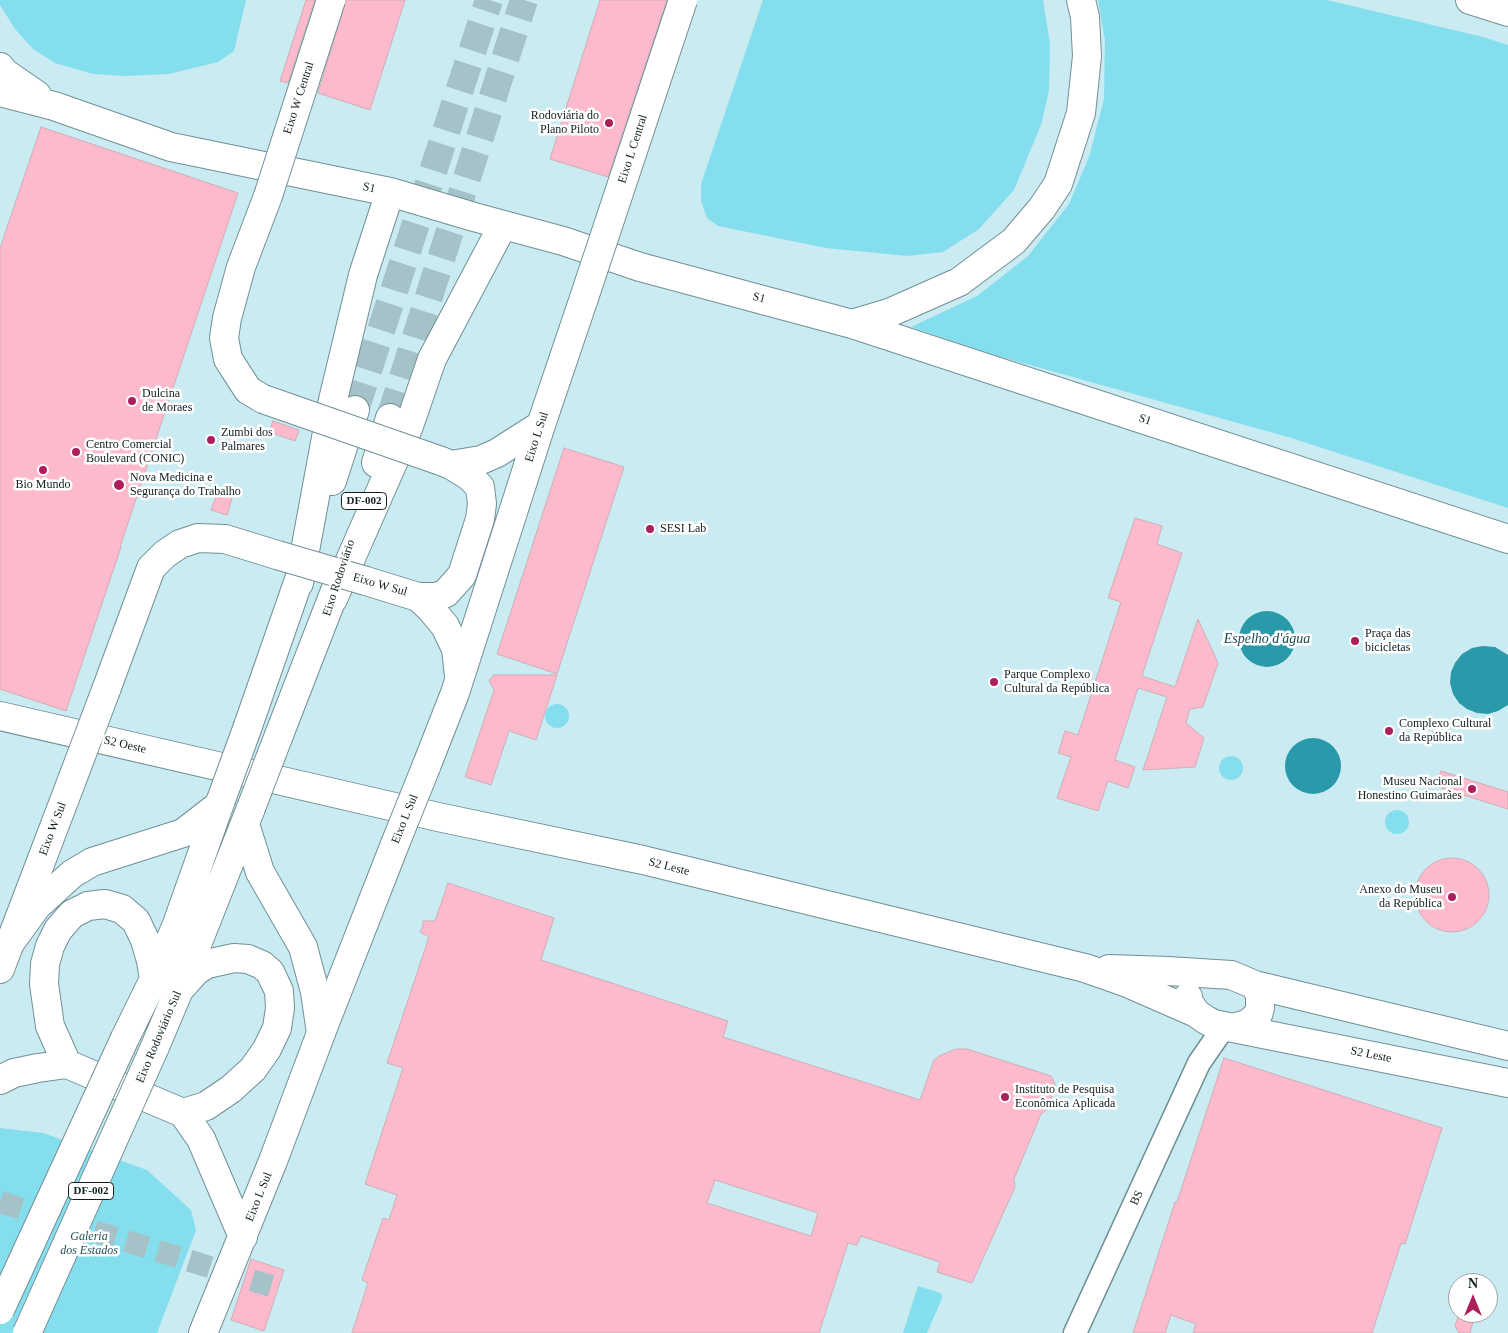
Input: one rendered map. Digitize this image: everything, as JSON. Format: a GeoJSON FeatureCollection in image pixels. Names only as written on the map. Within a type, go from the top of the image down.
{"type":"FeatureCollection","features":[{"type":"Feature","properties":{"kind":"main road","name":"Eixo W Central"},"geometry":{"type":"LineString","coordinates":[[268,196],[331,0]]}},
{"type":"Feature","properties":{"kind":"main road","name":"Eixo L Central"},"geometry":{"type":"LineString","coordinates":[[584,298],[683,0]]}},
{"type":"Feature","properties":{"kind":"main road"},"geometry":{"type":"LineString","coordinates":[[852,324],[890,313],[958,282],[1014,241],[1042,208],[1058,184],[1081,113],[1088,56],[1085,17],[1081,0]]}},
{"type":"Feature","properties":{"kind":"main road"},"geometry":{"type":"LineString","coordinates":[[1470,0],[1508,12]]}},
{"type":"Feature","properties":{"kind":"main road"},"geometry":{"type":"LineString","coordinates":[[0,67],[5,73],[54,106]]}},
{"type":"Feature","properties":{"kind":"main road","name":"S1"},"geometry":{"type":"LineString","coordinates":[[0,92],[54,106],[171,147],[390,192],[563,241],[640,267],[852,324],[1508,539]]}},
{"type":"Feature","properties":{"kind":"main road"},"geometry":{"type":"LineString","coordinates":[[299,583],[333,400],[363,274],[390,192]]}},
{"type":"Feature","properties":{"kind":"main road","name":"Eixo W Sul"},"geometry":{"type":"LineString","coordinates":[[0,969],[151,568],[165,554],[180,544],[198,538],[226,539],[418,597],[437,597],[446,593],[462,575],[480,519],[482,504],[480,486],[469,476],[446,463],[263,399],[248,390],[228,359],[224,338],[227,318],[241,267],[268,196]]}},
{"type":"Feature","properties":{"kind":"main road"},"geometry":{"type":"LineString","coordinates":[[333,599],[409,426],[432,359],[503,225]]}},
{"type":"Feature","properties":{"kind":"main road","name":"Eixo L Sul"},"geometry":{"type":"LineString","coordinates":[[203,1333],[243,1237],[380,878],[460,678],[584,298]]}},
{"type":"Feature","properties":{"kind":"main road","name":"DF-002"},"geometry":{"type":"LineString","coordinates":[[0,1310],[154,979],[177,924],[299,583],[355,410]]}},
{"type":"Feature","properties":{"kind":"main road","name":"Eixo Rodoviário"},"geometry":{"type":"LineString","coordinates":[[279,735],[333,599],[390,418]]}},
{"type":"Feature","properties":{"kind":"main road"},"geometry":{"type":"LineString","coordinates":[[446,463],[481,460],[497,453],[541,425]]}},
{"type":"Feature","properties":{"kind":"main road"},"geometry":{"type":"LineString","coordinates":[[418,597],[445,626],[456,650],[460,678]]}},
{"type":"Feature","properties":{"kind":"main road","name":"S2 Oeste"},"geometry":{"type":"LineString","coordinates":[[0,716],[250,773]]}},
{"type":"Feature","properties":{"kind":"main road","name":"Eixo Rodoviário Sul"},"geometry":{"type":"LineString","coordinates":[[27,1333],[179,990],[279,735]]}},
{"type":"Feature","properties":{"kind":"main road","name":"S2 Leste"},"geometry":{"type":"LineString","coordinates":[[250,773],[438,817],[643,860],[1085,968],[1134,986],[1215,1022],[1508,1083]]}},
{"type":"Feature","properties":{"kind":"main road"},"geometry":{"type":"LineString","coordinates":[[10,943],[37,906],[72,874],[92,862],[183,834],[220,803]]}},
{"type":"Feature","properties":{"kind":"main road"},"geometry":{"type":"LineString","coordinates":[[248,816],[260,872],[302,947],[315,992],[321,1033]]}},
{"type":"Feature","properties":{"kind":"main road"},"geometry":{"type":"LineString","coordinates":[[67,1064],[50,1026],[44,984],[45,964],[50,946],[58,930],[72,914],[88,906],[106,904],[122,909],[136,921],[145,940],[154,979]]}},
{"type":"Feature","properties":{"kind":"main road"},"geometry":{"type":"LineString","coordinates":[[179,990],[196,971],[207,964],[234,958],[248,959],[262,965],[270,972],[279,991],[280,1008],[277,1028],[267,1050],[253,1070],[231,1090],[206,1106],[183,1113]]}},
{"type":"Feature","properties":{"kind":"main road","name":"S2 Leste"},"geometry":{"type":"LineString","coordinates":[[1085,968],[1202,974]]}},
{"type":"Feature","properties":{"kind":"main road"},"geometry":{"type":"LineString","coordinates":[[1255,985],[1260,995],[1260,1008],[1258,1015],[1247,1024],[1215,1022],[1188,1001],[1192,982],[1202,974],[1231,975],[1255,985],[1508,1046]]}},
{"type":"Feature","properties":{"kind":"main road"},"geometry":{"type":"LineString","coordinates":[[0,1080],[14,1074],[38,1068],[67,1064],[183,1113],[201,1139],[243,1237]]}},
{"type":"Feature","properties":{"kind":"street","name":"BS"},"geometry":{"type":"LineString","coordinates":[[1075,1333],[1199,1064],[1215,1022]]}},
{"type":"Feature","properties":{"kind":"green space"},"geometry":{"type":"Polygon","coordinates":[[[0,0],[246,0],[234,51],[218,62],[169,74],[124,76],[93,74],[55,63],[33,49],[15,29],[0,5],[0,0]]]}},
{"type":"Feature","properties":{"kind":"green space"},"geometry":{"type":"Polygon","coordinates":[[[763,0],[1043,0],[1050,44],[1049,91],[1041,125],[1014,190],[979,229],[943,252],[907,256],[826,248],[718,226],[707,218],[701,200],[701,184],[763,0]]]}},
{"type":"Feature","properties":{"kind":"green space"},"geometry":{"type":"Polygon","coordinates":[[[1098,0],[1327,0],[1483,37],[1508,45],[1508,508],[1288,437],[994,355],[911,327],[977,296],[1028,256],[1069,204],[1089,157],[1104,99],[1105,40],[1098,0]]]}},
{"type":"Feature","properties":{"kind":"green space"},"geometry":{"type":"Polygon","coordinates":[[[557,704],[566,707],[569,716],[566,725],[557,728],[548,725],[545,716],[548,707],[557,704]]]}},
{"type":"Feature","properties":{"kind":"green space"},"geometry":{"type":"Polygon","coordinates":[[[1231,756],[1240,759],[1243,768],[1240,777],[1231,780],[1222,777],[1219,768],[1222,759],[1231,756]]]}},
{"type":"Feature","properties":{"kind":"green space"},"geometry":{"type":"Polygon","coordinates":[[[1397,810],[1406,813],[1409,822],[1406,831],[1397,834],[1388,831],[1385,822],[1388,813],[1397,810]]]}},
{"type":"Feature","properties":{"kind":"green space","name":"Galeria dos Estados"},"geometry":{"type":"Polygon","coordinates":[[[0,1128],[43,1133],[147,1170],[191,1210],[196,1230],[157,1333],[0,1333],[0,1128]]]}},
{"type":"Feature","properties":{"kind":"green space"},"geometry":{"type":"Polygon","coordinates":[[[918,1286],[941,1293],[942,1298],[927,1333],[903,1333],[918,1286]]]}},
{"type":"Feature","properties":{"kind":"water","name":"Espelho d'água"},"geometry":{"type":"Polygon","coordinates":[[[1267,611],[1278,613],[1287,619],[1293,628],[1295,639],[1293,650],[1287,659],[1278,665],[1267,667],[1256,665],[1247,659],[1241,650],[1239,639],[1241,628],[1247,619],[1256,613],[1267,611]]]}},
{"type":"Feature","properties":{"kind":"water"},"geometry":{"type":"Polygon","coordinates":[[[1483,646],[1495,647],[1508,655],[1508,705],[1488,714],[1477,713],[1459,703],[1453,694],[1450,683],[1451,672],[1462,654],[1472,648],[1483,646]]]}},
{"type":"Feature","properties":{"kind":"water"},"geometry":{"type":"Polygon","coordinates":[[[1313,738],[1328,743],[1336,751],[1341,766],[1336,781],[1328,789],[1313,794],[1298,789],[1290,781],[1285,766],[1290,751],[1298,743],[1313,738]]]}},
{"type":"Feature","properties":{"kind":"building"},"geometry":{"type":"Polygon","coordinates":[[[306,0],[315,0],[288,83],[280,81],[306,0]]]}},
{"type":"Feature","properties":{"kind":"building"},"geometry":{"type":"Polygon","coordinates":[[[346,0],[405,0],[370,110],[318,93],[346,0]]]}},
{"type":"Feature","properties":{"kind":"building","name":"Rodoviária do Plano Piloto"},"geometry":{"type":"Polygon","coordinates":[[[600,0],[667,0],[608,177],[550,159],[600,0]]]}},
{"type":"Feature","properties":{"kind":"building","name":"Centro Comercial Boulevard (CONIC)"},"geometry":{"type":"Polygon","coordinates":[[[41,127],[238,193],[66,711],[0,689],[0,248],[41,127]]]}},
{"type":"Feature","properties":{"kind":"building"},"geometry":{"type":"Polygon","coordinates":[[[273,421],[299,430],[295,441],[269,432],[273,421]]]}},
{"type":"Feature","properties":{"kind":"building"},"geometry":{"type":"Polygon","coordinates":[[[564,448],[624,467],[557,674],[497,654],[564,448]]]}},
{"type":"Feature","properties":{"kind":"building"},"geometry":{"type":"Polygon","coordinates":[[[218,491],[233,495],[227,515],[211,510],[218,491]]]}},
{"type":"Feature","properties":{"kind":"building"},"geometry":{"type":"Polygon","coordinates":[[[1135,518],[1162,526],[1157,544],[1182,553],[1142,676],[1175,687],[1198,619],[1218,663],[1203,707],[1190,709],[1186,723],[1204,738],[1195,767],[1143,770],[1167,697],[1138,688],[1115,760],[1135,767],[1128,788],[1108,781],[1098,811],[1057,798],[1071,757],[1058,753],[1065,731],[1078,735],[1121,602],[1108,598],[1135,518]]]}},
{"type":"Feature","properties":{"kind":"building"},"geometry":{"type":"Polygon","coordinates":[[[494,675],[557,675],[536,740],[509,731],[491,785],[465,777],[494,690],[489,680],[494,675]]]}},
{"type":"Feature","properties":{"kind":"building","name":"Museu Nacional Honestino Guimarães"},"geometry":{"type":"Polygon","coordinates":[[[1441,771],[1508,792],[1508,809],[1435,786],[1441,771]]]}},
{"type":"Feature","properties":{"kind":"building","name":"Anexo do Museu da República"},"geometry":{"type":"Polygon","coordinates":[[[1452,858],[1466,861],[1478,869],[1486,881],[1489,895],[1486,909],[1478,921],[1466,929],[1452,932],[1438,929],[1426,921],[1418,909],[1415,895],[1418,881],[1426,869],[1438,861],[1452,858]]]}},
{"type":"Feature","properties":{"kind":"building"},"geometry":{"type":"Polygon","coordinates":[[[448,883],[554,918],[541,960],[728,1021],[723,1037],[920,1100],[934,1060],[956,1049],[967,1049],[1051,1076],[1055,1084],[1049,1108],[1041,1114],[1014,1179],[1015,1187],[972,1283],[937,1272],[940,1262],[861,1236],[857,1245],[848,1243],[819,1333],[352,1333],[368,1283],[362,1280],[383,1218],[389,1220],[397,1195],[365,1184],[403,1068],[387,1063],[429,937],[420,932],[423,921],[435,921],[448,883]],[[715,1180],[707,1203],[811,1236],[818,1213],[715,1180]]]}},
{"type":"Feature","properties":{"kind":"building"},"geometry":{"type":"Polygon","coordinates":[[[1224,1058],[1442,1128],[1405,1244],[1401,1243],[1372,1333],[1193,1333],[1196,1324],[1171,1315],[1165,1333],[1133,1333],[1224,1058]]]}},
{"type":"Feature","properties":{"kind":"building"},"geometry":{"type":"Polygon","coordinates":[[[251,1259],[284,1270],[264,1331],[231,1320],[251,1259]]]}},
{"type":"Feature","properties":{"kind":"building"},"geometry":{"type":"Polygon","coordinates":[[[1456,1323],[1473,1323],[1470,1333],[1459,1333],[1455,1326],[1456,1323]]]}},
{"type":"Feature","properties":{"kind":"tunnel"},"geometry":{"type":"LineString","coordinates":[[355,410],[489,0]]}},
{"type":"Feature","properties":{"kind":"tunnel"},"geometry":{"type":"LineString","coordinates":[[390,418],[524,0]]}},
{"type":"Feature","properties":{"kind":"tunnel"},"geometry":{"type":"LineString","coordinates":[[0,1202],[271,1286]]}},
{"type":"Feature","properties":{"kind":"place","name":"Rodoviária do Plano Piloto"},"geometry":{"type":"Point","coordinates":[609,123]}},
{"type":"Feature","properties":{"kind":"place","name":"Dulcina de Moraes"},"geometry":{"type":"Point","coordinates":[132,401]}},
{"type":"Feature","properties":{"kind":"place","name":"Zumbi dos Palmares"},"geometry":{"type":"Point","coordinates":[211,440]}},
{"type":"Feature","properties":{"kind":"place","name":"Centro Comercial Boulevard (CONIC)"},"geometry":{"type":"Point","coordinates":[76,452]}},
{"type":"Feature","properties":{"kind":"place","name":"Bio Mundo"},"geometry":{"type":"Point","coordinates":[43,470]}},
{"type":"Feature","properties":{"kind":"place","name":"Nova Medicina e Segurança do Trabalho"},"geometry":{"type":"Point","coordinates":[119,485]}},
{"type":"Feature","properties":{"kind":"place","name":"SESI Lab"},"geometry":{"type":"Point","coordinates":[650,529]}},
{"type":"Feature","properties":{"kind":"place","name":"Praça das bicicletas"},"geometry":{"type":"Point","coordinates":[1355,641]}},
{"type":"Feature","properties":{"kind":"place","name":"Parque Complexo Cultural da República"},"geometry":{"type":"Point","coordinates":[994,682]}},
{"type":"Feature","properties":{"kind":"place","name":"Complexo Cultural da República"},"geometry":{"type":"Point","coordinates":[1389,731]}},
{"type":"Feature","properties":{"kind":"place","name":"Museu Nacional Honestino Guimarães"},"geometry":{"type":"Point","coordinates":[1472,789]}},
{"type":"Feature","properties":{"kind":"place","name":"Anexo do Museu da República"},"geometry":{"type":"Point","coordinates":[1452,897]}},
{"type":"Feature","properties":{"kind":"place","name":"Instituto de Pesquisa Econômica Aplicada"},"geometry":{"type":"Point","coordinates":[1005,1097]}}]}
